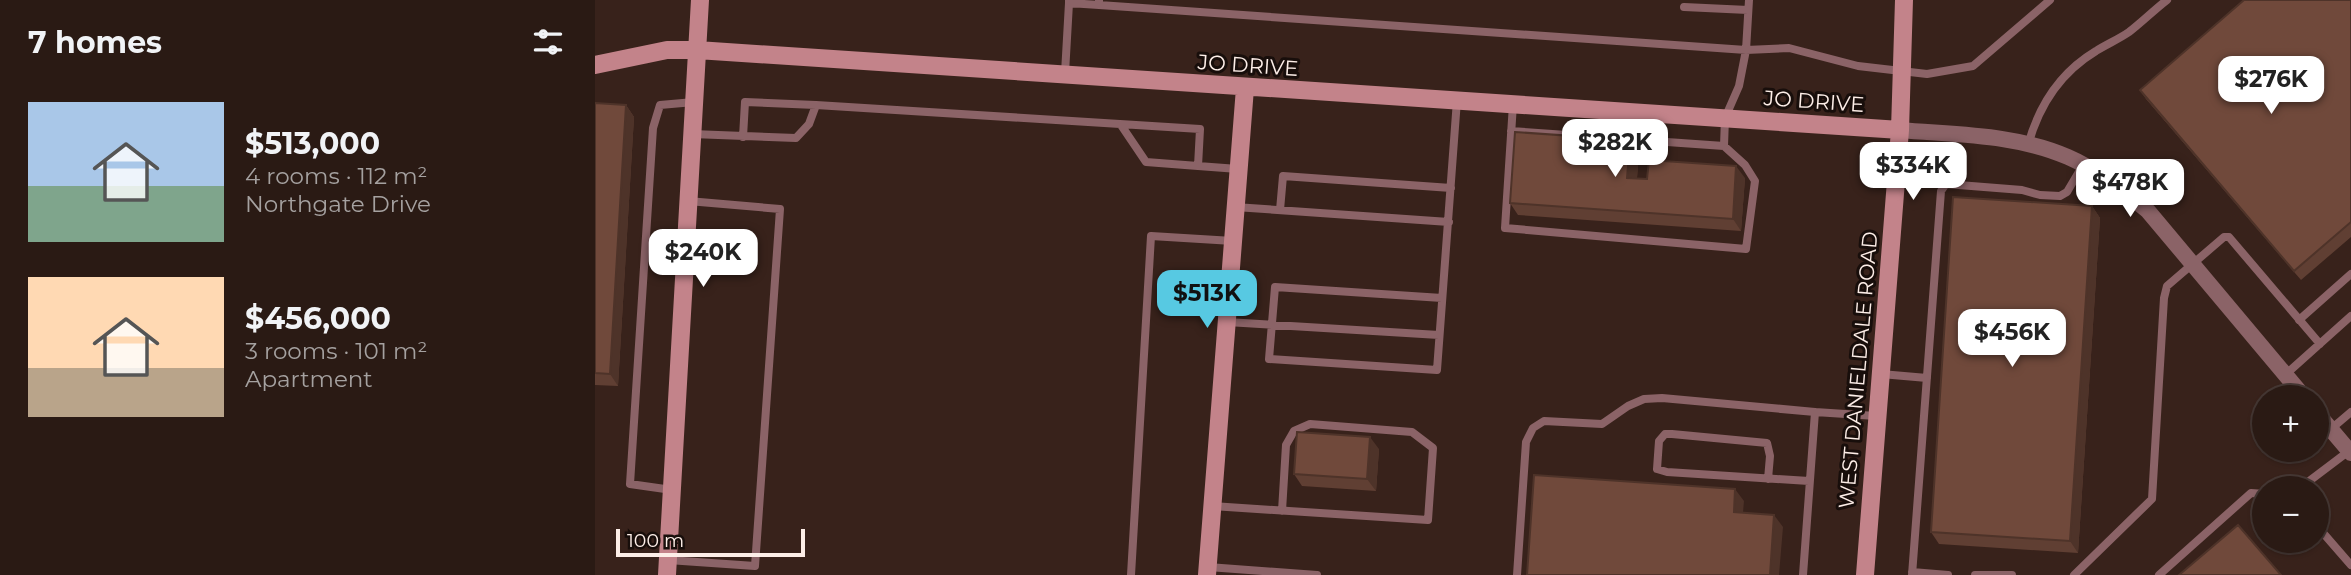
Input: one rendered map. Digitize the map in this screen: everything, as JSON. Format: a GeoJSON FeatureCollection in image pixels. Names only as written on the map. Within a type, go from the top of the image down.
{"type":"FeatureCollection","features":[{"type":"Feature","properties":{"kind":"street"},"geometry":{"type":"LineString","coordinates":[[667,567],[701,0]]}},
{"type":"Feature","properties":{"kind":"street","name":"WEST DANIELDALE ROAD"},"geometry":{"type":"LineString","coordinates":[[1865,575],[1900,130],[1904,0]]}},
{"type":"Feature","properties":{"kind":"street","name":"JO DRIVE"},"geometry":{"type":"LineString","coordinates":[[595,65],[667,50],[697,50],[1900,130]]}},
{"type":"Feature","properties":{"kind":"street"},"geometry":{"type":"LineString","coordinates":[[1207,571],[1245,88]]}},
{"type":"Feature","properties":{"kind":"street"},"geometry":{"type":"LineString","coordinates":[[1900,130],[1999,139],[2028,145],[2067,156],[2117,186],[2148,211],[2294,385]]}},
{"type":"Feature","properties":{"kind":"street"},"geometry":{"type":"LineString","coordinates":[[2329,427],[2350,452]]}},
{"type":"Feature","properties":{"kind":"lane"},"geometry":{"type":"LineString","coordinates":[[1724,146],[1725,118],[1739,86],[1746,50],[1749,0]]}},
{"type":"Feature","properties":{"kind":"lane"},"geometry":{"type":"LineString","coordinates":[[1065,75],[1069,1],[1746,50],[1789,48],[1858,66],[1927,74],[1973,66],[2050,0]]}},
{"type":"Feature","properties":{"kind":"lane"},"geometry":{"type":"LineString","coordinates":[[2028,145],[2034,123],[2045,101],[2074,66],[2127,33],[2167,0]]}},
{"type":"Feature","properties":{"kind":"lane"},"geometry":{"type":"LineString","coordinates":[[1684,7],[1748,10]]}},
{"type":"Feature","properties":{"kind":"lane"},"geometry":{"type":"LineString","coordinates":[[1442,298],[1275,287],[1269,359],[1437,370],[1457,100]]}},
{"type":"Feature","properties":{"kind":"lane"},"geometry":{"type":"LineString","coordinates":[[671,489],[630,484],[653,128],[660,105],[694,102]]}},
{"type":"Feature","properties":{"kind":"lane"},"geometry":{"type":"LineString","coordinates":[[743,137],[745,102],[1200,129],[1198,166]]}},
{"type":"Feature","properties":{"kind":"lane"},"geometry":{"type":"LineString","coordinates":[[1511,131],[1724,146],[1745,165],[1755,181],[1746,249],[1505,228],[1511,131],[1513,104]]}},
{"type":"Feature","properties":{"kind":"lane"},"geometry":{"type":"LineString","coordinates":[[692,134],[796,138],[809,124],[816,105]]}},
{"type":"Feature","properties":{"kind":"lane"},"geometry":{"type":"LineString","coordinates":[[1647,140],[1648,113]]}},
{"type":"Feature","properties":{"kind":"lane"},"geometry":{"type":"LineString","coordinates":[[1121,125],[1146,162],[1238,169]]}},
{"type":"Feature","properties":{"kind":"lane"},"geometry":{"type":"LineString","coordinates":[[1948,575],[1912,574],[1941,191],[1946,184],[2060,196],[2067,192],[2084,165]]}},
{"type":"Feature","properties":{"kind":"lane"},"geometry":{"type":"LineString","coordinates":[[1280,210],[1283,176],[1451,188]]}},
{"type":"Feature","properties":{"kind":"lane"},"geometry":{"type":"LineString","coordinates":[[667,567],[755,566],[780,209],[688,201]]}},
{"type":"Feature","properties":{"kind":"lane"},"geometry":{"type":"LineString","coordinates":[[1235,207],[1448,222]]}},
{"type":"Feature","properties":{"kind":"lane"},"geometry":{"type":"LineString","coordinates":[[1131,575],[1151,236],[1233,241]]}},
{"type":"Feature","properties":{"kind":"lane"},"geometry":{"type":"LineString","coordinates":[[2074,575],[2152,499],[2164,298],[2167,286],[2191,263],[2224,237],[2229,237],[2319,344]]}},
{"type":"Feature","properties":{"kind":"lane"},"geometry":{"type":"LineString","coordinates":[[2299,320],[2351,274]]}},
{"type":"Feature","properties":{"kind":"lane"},"geometry":{"type":"LineString","coordinates":[[2285,375],[2351,316]]}},
{"type":"Feature","properties":{"kind":"lane"},"geometry":{"type":"LineString","coordinates":[[1227,322],[1439,335]]}},
{"type":"Feature","properties":{"kind":"lane"},"geometry":{"type":"LineString","coordinates":[[1879,374],[1927,378]]}},
{"type":"Feature","properties":{"kind":"lane"},"geometry":{"type":"LineString","coordinates":[[1517,575],[1527,442],[1533,428],[1545,421],[1602,424],[1628,406],[1644,399],[1662,398],[1876,416]]}},
{"type":"Feature","properties":{"kind":"lane"},"geometry":{"type":"LineString","coordinates":[[1803,575],[1815,412]]}},
{"type":"Feature","properties":{"kind":"lane"},"geometry":{"type":"LineString","coordinates":[[2331,429],[2351,412]]}},
{"type":"Feature","properties":{"kind":"lane"},"geometry":{"type":"LineString","coordinates":[[1212,506],[1282,511],[1428,520],[1433,448],[1412,432],[1310,424],[1294,431],[1286,444],[1282,511]]}},
{"type":"Feature","properties":{"kind":"lane"},"geometry":{"type":"LineString","coordinates":[[1768,479],[1770,448],[1767,443],[1665,434],[1659,441],[1657,469],[1662,471],[1768,479],[1809,481]]}},
{"type":"Feature","properties":{"kind":"lane"},"geometry":{"type":"LineString","coordinates":[[2317,476],[2350,452]]}},
{"type":"Feature","properties":{"kind":"lane"},"geometry":{"type":"LineString","coordinates":[[2159,575],[2252,493]]}},
{"type":"Feature","properties":{"kind":"lane"},"geometry":{"type":"LineString","coordinates":[[2329,540],[2351,565]]}},
{"type":"Feature","properties":{"kind":"lane"},"geometry":{"type":"LineString","coordinates":[[1207,571],[1317,575]]}},
{"type":"Feature","properties":{"kind":"lane"},"geometry":{"type":"LineString","coordinates":[[1975,575],[2012,575]]}},
{"type":"Feature","properties":{"kind":"building"},"geometry":{"type":"Polygon","coordinates":[[[2244,0],[2351,0],[2351,222],[2294,271],[2140,90],[2244,0]]]}},
{"type":"Feature","properties":{"kind":"building"},"geometry":{"type":"Polygon","coordinates":[[[595,103],[626,105],[610,374],[595,373],[595,103]]]}},
{"type":"Feature","properties":{"kind":"building"},"geometry":{"type":"Polygon","coordinates":[[[1515,132],[1630,140],[1627,178],[1647,179],[1649,160],[1736,166],[1733,219],[1510,203],[1515,132]]]}},
{"type":"Feature","properties":{"kind":"building"},"geometry":{"type":"Polygon","coordinates":[[[1953,197],[2092,206],[2070,541],[1931,532],[1953,197]]]}},
{"type":"Feature","properties":{"kind":"building"},"geometry":{"type":"Polygon","coordinates":[[[1297,432],[1370,437],[1367,479],[1294,474],[1297,432]]]}},
{"type":"Feature","properties":{"kind":"building"},"geometry":{"type":"Polygon","coordinates":[[[1534,475],[1735,489],[1734,512],[1774,515],[1770,575],[1527,575],[1534,475]]]}},
{"type":"Feature","properties":{"kind":"building"},"geometry":{"type":"Polygon","coordinates":[[[2238,525],[2252,541],[2252,553],[2262,553],[2281,575],[2179,575],[2238,525]]]}}]}
